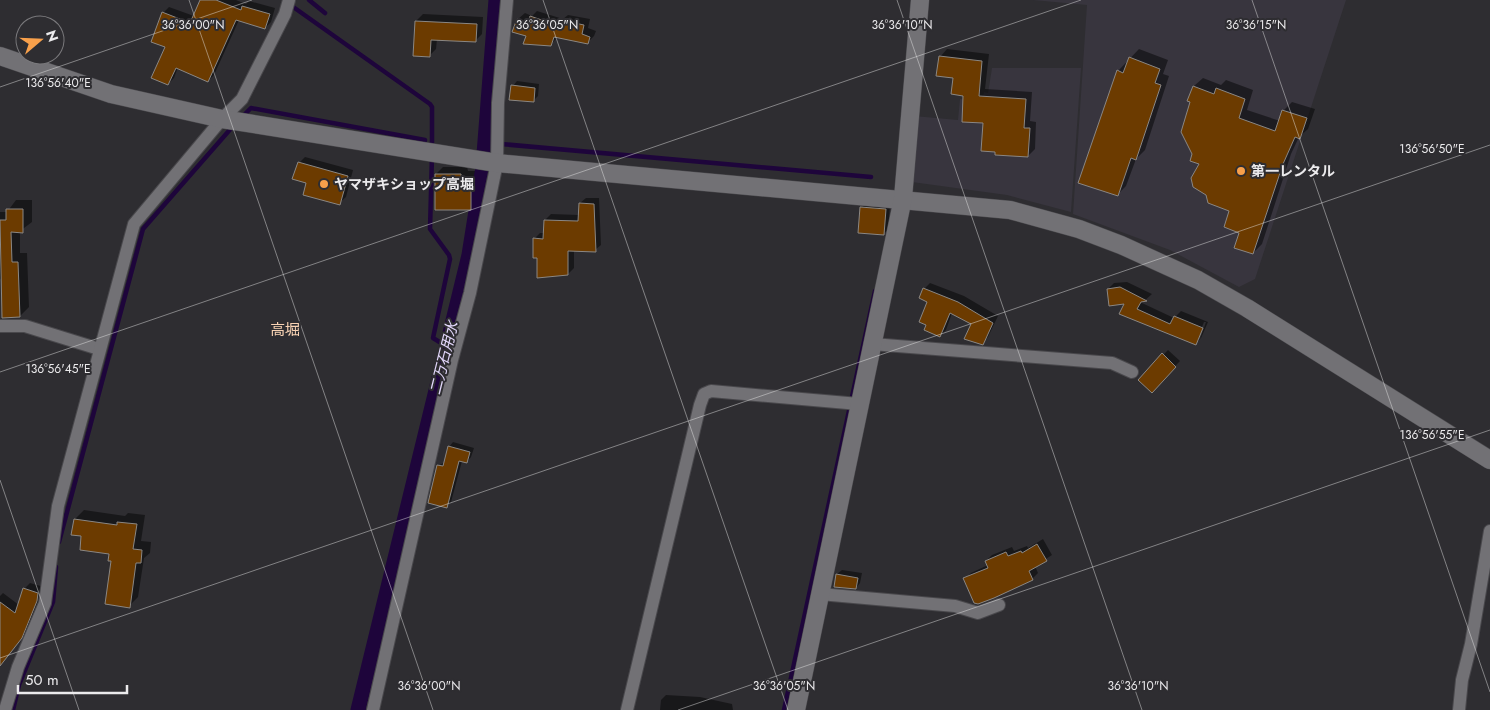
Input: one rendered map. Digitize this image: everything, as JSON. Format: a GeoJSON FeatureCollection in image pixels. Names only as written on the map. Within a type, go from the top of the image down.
{"type":"FeatureCollection","features":[{"type":"Feature","properties":{"kind":"street"},"geometry":{"type":"LineString","coordinates":[[5,710],[18,667],[45,603],[58,506],[134,224],[222,119],[242,100],[285,14],[289,0]]}},
{"type":"Feature","properties":{"kind":"street"},"geometry":{"type":"LineString","coordinates":[[373,710],[452,360],[470,293],[497,163],[498,103],[507,0]]}},
{"type":"Feature","properties":{"kind":"street"},"geometry":{"type":"LineString","coordinates":[[796,710],[903,198],[920,0]]}},
{"type":"Feature","properties":{"kind":"street"},"geometry":{"type":"LineString","coordinates":[[0,56],[110,94],[222,119],[497,163],[903,198],[1010,210],[1079,229],[1121,245],[1198,280],[1247,308],[1490,460]]}},
{"type":"Feature","properties":{"kind":"street"},"geometry":{"type":"LineString","coordinates":[[0,326],[25,326],[99,349]]}},
{"type":"Feature","properties":{"kind":"street"},"geometry":{"type":"LineString","coordinates":[[872,344],[1112,364],[1132,372]]}},
{"type":"Feature","properties":{"kind":"street"},"geometry":{"type":"LineString","coordinates":[[627,710],[700,404],[704,394],[711,391],[859,404]]}},
{"type":"Feature","properties":{"kind":"street"},"geometry":{"type":"LineString","coordinates":[[1459,710],[1462,680],[1471,644],[1490,531]]}},
{"type":"Feature","properties":{"kind":"street"},"geometry":{"type":"LineString","coordinates":[[820,594],[955,606],[978,613],[998,605]]}},
{"type":"Feature","properties":{"kind":"shaded area"},"geometry":{"type":"Polygon","coordinates":[[[1033,0],[1346,0],[1255,279],[1239,287],[1170,250],[1073,214],[1087,5],[1033,0]]]}},
{"type":"Feature","properties":{"kind":"shaded area"},"geometry":{"type":"Polygon","coordinates":[[[992,68],[1081,68],[1071,212],[1007,195],[912,182],[914,116],[958,120],[960,99],[982,101],[984,92],[988,93],[992,68]]]}},
{"type":"Feature","properties":{"kind":"building"},"geometry":{"type":"Polygon","coordinates":[[[200,0],[216,0],[241,10],[242,6],[270,14],[265,29],[236,20],[208,82],[176,68],[168,85],[151,78],[165,47],[151,42],[162,12],[190,23],[200,0]]]}},
{"type":"Feature","properties":{"kind":"building"},"geometry":{"type":"Polygon","coordinates":[[[530,16],[559,26],[560,20],[584,25],[582,34],[590,37],[588,44],[554,37],[551,46],[523,44],[526,36],[512,32],[517,19],[528,23],[530,16]]]}},
{"type":"Feature","properties":{"kind":"building"},"geometry":{"type":"Polygon","coordinates":[[[415,21],[477,24],[476,42],[431,40],[430,57],[413,56],[415,21]]]}},
{"type":"Feature","properties":{"kind":"building"},"geometry":{"type":"Polygon","coordinates":[[[939,56],[982,61],[979,96],[1026,99],[1024,128],[1030,128],[1028,157],[995,155],[995,152],[981,151],[983,123],[962,122],[963,96],[951,94],[953,78],[936,76],[939,56]]]}},
{"type":"Feature","properties":{"kind":"building"},"geometry":{"type":"Polygon","coordinates":[[[1129,57],[1160,69],[1155,83],[1161,85],[1136,160],[1131,158],[1118,196],[1078,183],[1117,70],[1123,73],[1129,57]]]}},
{"type":"Feature","properties":{"kind":"building"},"geometry":{"type":"Polygon","coordinates":[[[511,85],[535,88],[534,102],[509,100],[511,85]]]}},
{"type":"Feature","properties":{"kind":"building"},"geometry":{"type":"Polygon","coordinates":[[[1193,86],[1214,94],[1216,88],[1245,99],[1239,118],[1275,131],[1282,110],[1307,118],[1300,139],[1295,137],[1283,164],[1253,254],[1234,248],[1239,233],[1224,227],[1229,211],[1208,203],[1206,195],[1193,187],[1191,178],[1199,164],[1190,161],[1192,154],[1181,132],[1190,102],[1187,101],[1193,86]]]}},
{"type":"Feature","properties":{"kind":"building"},"geometry":{"type":"Polygon","coordinates":[[[298,162],[348,176],[340,205],[303,195],[306,183],[292,179],[298,162]]]}},
{"type":"Feature","properties":{"kind":"building"},"geometry":{"type":"Polygon","coordinates":[[[435,174],[461,174],[461,178],[471,178],[471,210],[435,210],[435,174]]]}},
{"type":"Feature","properties":{"kind":"building"},"geometry":{"type":"Polygon","coordinates":[[[579,203],[594,204],[596,252],[568,251],[568,275],[537,278],[537,258],[533,258],[533,238],[543,239],[544,220],[578,221],[579,203]]]}},
{"type":"Feature","properties":{"kind":"building"},"geometry":{"type":"Polygon","coordinates":[[[860,207],[886,209],[884,235],[858,233],[860,207]]]}},
{"type":"Feature","properties":{"kind":"building"},"geometry":{"type":"Polygon","coordinates":[[[6,209],[23,209],[23,233],[11,232],[12,262],[18,262],[20,317],[2,318],[0,220],[6,220],[6,209]]]}},
{"type":"Feature","properties":{"kind":"building"},"geometry":{"type":"Polygon","coordinates":[[[1120,287],[1147,301],[1141,302],[1137,309],[1170,324],[1174,316],[1203,328],[1196,345],[1119,314],[1124,304],[1109,306],[1107,289],[1120,287]]]}},
{"type":"Feature","properties":{"kind":"building"},"geometry":{"type":"Polygon","coordinates":[[[923,288],[958,302],[993,323],[983,345],[964,339],[971,324],[950,313],[940,337],[924,330],[926,325],[919,322],[927,302],[919,298],[923,288]]]}},
{"type":"Feature","properties":{"kind":"building"},"geometry":{"type":"Polygon","coordinates":[[[1162,353],[1176,367],[1152,393],[1138,380],[1162,353]]]}},
{"type":"Feature","properties":{"kind":"building"},"geometry":{"type":"Polygon","coordinates":[[[448,446],[470,452],[467,463],[459,461],[447,508],[428,503],[437,465],[443,466],[448,446]]]}},
{"type":"Feature","properties":{"kind":"building"},"geometry":{"type":"Polygon","coordinates":[[[74,519],[117,525],[117,522],[137,524],[133,549],[142,550],[141,563],[136,563],[130,608],[105,604],[111,561],[108,561],[109,554],[80,550],[81,536],[71,535],[74,519]]]}},
{"type":"Feature","properties":{"kind":"building"},"geometry":{"type":"Polygon","coordinates":[[[1037,544],[1047,561],[1029,571],[1033,580],[994,598],[978,604],[974,603],[963,578],[988,568],[985,561],[1006,552],[1008,556],[1021,551],[1022,553],[1037,544]]]}},
{"type":"Feature","properties":{"kind":"building"},"geometry":{"type":"Polygon","coordinates":[[[836,574],[858,578],[856,589],[834,587],[836,574]]]}},
{"type":"Feature","properties":{"kind":"building"},"geometry":{"type":"Polygon","coordinates":[[[23,588],[38,593],[37,601],[22,638],[0,666],[0,602],[15,613],[23,588]]]}},
{"type":"Feature","properties":{"kind":"waterway"},"geometry":{"type":"LineString","coordinates":[[309,0],[325,13]]}},
{"type":"Feature","properties":{"kind":"waterway","name":"二万石用水"},"geometry":{"type":"LineString","coordinates":[[358,710],[469,255],[483,167],[496,0]]}},
{"type":"Feature","properties":{"kind":"waterway"},"geometry":{"type":"LineString","coordinates":[[289,4],[430,104],[432,107],[432,148]]}},
{"type":"Feature","properties":{"kind":"waterway"},"geometry":{"type":"LineString","coordinates":[[241,118],[251,108],[425,140]]}},
{"type":"Feature","properties":{"kind":"waterway"},"geometry":{"type":"LineString","coordinates":[[59,542],[143,229],[234,125]]}},
{"type":"Feature","properties":{"kind":"waterway"},"geometry":{"type":"LineString","coordinates":[[501,144],[871,177]]}},
{"type":"Feature","properties":{"kind":"waterway"},"geometry":{"type":"LineString","coordinates":[[432,156],[430,229],[450,259],[433,338],[446,346]]}},
{"type":"Feature","properties":{"kind":"waterway"},"geometry":{"type":"LineString","coordinates":[[784,710],[875,291]]}},
{"type":"Feature","properties":{"kind":"waterway"},"geometry":{"type":"LineString","coordinates":[[13,710],[19,685],[53,602],[56,567]]}},
{"type":"Feature","properties":{"kind":"place","name":"第一レンタル"},"geometry":{"type":"Point","coordinates":[1241,171]}},
{"type":"Feature","properties":{"kind":"place","name":"ヤマザキショップ高堀"},"geometry":{"type":"Point","coordinates":[324,184]}},
{"type":"Feature","properties":{"kind":"district","name":"高堀"},"geometry":{"type":"Point","coordinates":[285,330]}}]}
